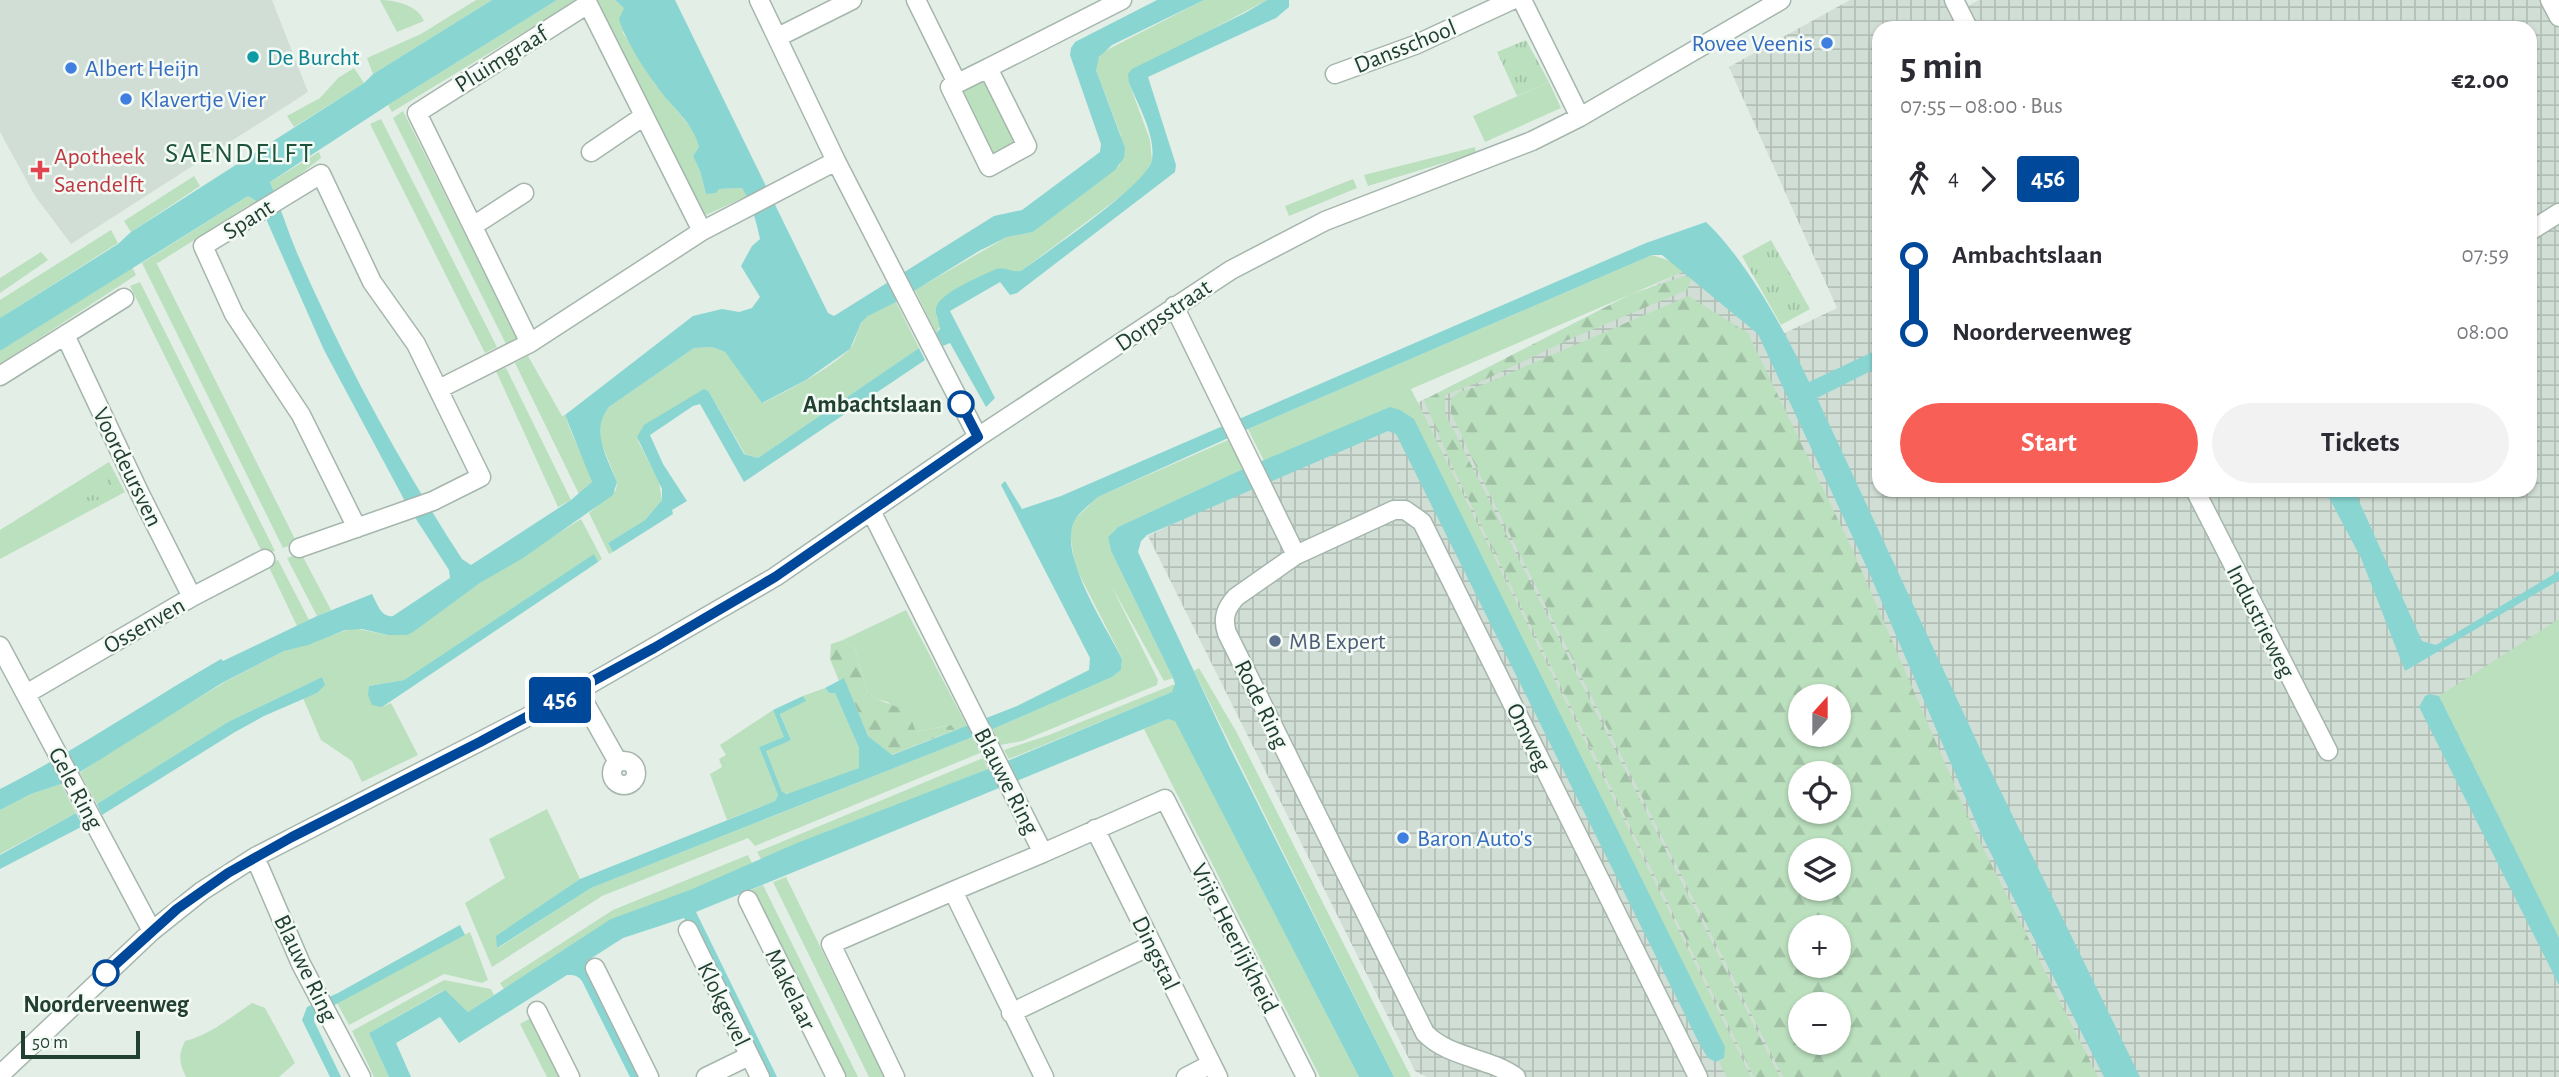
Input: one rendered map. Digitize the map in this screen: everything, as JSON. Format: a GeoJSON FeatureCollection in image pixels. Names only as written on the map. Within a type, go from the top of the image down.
{"type":"FeatureCollection","features":[{"type":"Feature","properties":{"kind":"street"},"geometry":{"type":"LineString","coordinates":[[759,0],[836,161],[978,437]]}},
{"type":"Feature","properties":{"kind":"street"},"geometry":{"type":"LineString","coordinates":[[778,37],[852,0]]}},
{"type":"Feature","properties":{"kind":"street"},"geometry":{"type":"LineString","coordinates":[[916,0],[957,83]]}},
{"type":"Feature","properties":{"kind":"street"},"geometry":{"type":"LineString","coordinates":[[988,68],[1027,146],[989,167],[950,87],[1122,0]]}},
{"type":"Feature","properties":{"kind":"street","name":"Dansschool"},"geometry":{"type":"LineString","coordinates":[[1335,74],[1415,44],[1512,0]]}},
{"type":"Feature","properties":{"kind":"street"},"geometry":{"type":"LineString","coordinates":[[1522,0],[1580,117]]}},
{"type":"Feature","properties":{"kind":"street","name":"Dorpsstraat"},"geometry":{"type":"LineString","coordinates":[[0,1075],[152,931],[202,891],[255,857],[578,691],[775,577],[978,437],[1231,270],[1325,221],[1491,158],[1580,117],[1781,0]]}},
{"type":"Feature","properties":{"kind":"street"},"geometry":{"type":"LineString","coordinates":[[1954,0],[1964,21]]}},
{"type":"Feature","properties":{"kind":"street"},"geometry":{"type":"LineString","coordinates":[[2550,0],[2559,17]]}},
{"type":"Feature","properties":{"kind":"street","name":"Pluimgraaf"},"geometry":{"type":"LineString","coordinates":[[530,343],[417,113],[429,105],[588,4],[702,231]]}},
{"type":"Feature","properties":{"kind":"street"},"geometry":{"type":"LineString","coordinates":[[591,152],[644,116]]}},
{"type":"Feature","properties":{"kind":"street"},"geometry":{"type":"LineString","coordinates":[[439,389],[530,343],[702,231],[836,161]]}},
{"type":"Feature","properties":{"kind":"street","name":"Spant"},"geometry":{"type":"LineString","coordinates":[[299,548],[405,512],[481,477],[416,344],[372,282],[321,174],[204,246],[234,314],[301,415],[357,528]]}},
{"type":"Feature","properties":{"kind":"street"},"geometry":{"type":"LineString","coordinates":[[473,226],[524,193]]}},
{"type":"Feature","properties":{"kind":"street"},"geometry":{"type":"LineString","coordinates":[[2537,226],[2559,213]]}},
{"type":"Feature","properties":{"kind":"street"},"geometry":{"type":"LineString","coordinates":[[0,376],[124,298]]}},
{"type":"Feature","properties":{"kind":"street"},"geometry":{"type":"LineString","coordinates":[[1174,306],[1296,555]]}},
{"type":"Feature","properties":{"kind":"street","name":"Voordeursven"},"geometry":{"type":"LineString","coordinates":[[65,335],[192,597]]}},
{"type":"Feature","properties":{"kind":"street","name":"Industrieweg"},"geometry":{"type":"LineString","coordinates":[[2199,497],[2328,751]]}},
{"type":"Feature","properties":{"kind":"street","name":"Omweg"},"geometry":{"type":"LineString","coordinates":[[1296,555],[1394,510],[1405,510],[1422,522],[1698,1077]]}},
{"type":"Feature","properties":{"kind":"street","name":"Blauwe Ring"},"geometry":{"type":"LineString","coordinates":[[871,511],[1043,853],[831,944],[895,1077]]}},
{"type":"Feature","properties":{"kind":"street","name":"Rode Ring"},"geometry":{"type":"LineString","coordinates":[[1296,555],[1229,604],[1224,617],[1227,633],[1425,1033],[1445,1049],[1495,1064],[1516,1077]]}},
{"type":"Feature","properties":{"kind":"street","name":"Ossenven"},"geometry":{"type":"LineString","coordinates":[[26,694],[192,597],[265,559]]}},
{"type":"Feature","properties":{"kind":"street","name":"Gele Ring"},"geometry":{"type":"LineString","coordinates":[[0,646],[152,931]]}},
{"type":"Feature","properties":{"kind":"street"},"geometry":{"type":"LineString","coordinates":[[578,691],[618,762]]}},
{"type":"Feature","properties":{"kind":"street","name":"Vrije Heerlijkheid"},"geometry":{"type":"LineString","coordinates":[[1095,829],[1165,799],[1306,1077]]}},
{"type":"Feature","properties":{"kind":"street"},"geometry":{"type":"LineString","coordinates":[[1043,853],[1095,829]]}},
{"type":"Feature","properties":{"kind":"street","name":"Dingstal"},"geometry":{"type":"LineString","coordinates":[[1095,829],[1214,1071]]}},
{"type":"Feature","properties":{"kind":"street","name":"Blauwe Ring"},"geometry":{"type":"LineString","coordinates":[[255,857],[318,999],[361,1077]]}},
{"type":"Feature","properties":{"kind":"street"},"geometry":{"type":"LineString","coordinates":[[953,891],[1044,1077]]}},
{"type":"Feature","properties":{"kind":"street","name":"Makelaar"},"geometry":{"type":"LineString","coordinates":[[748,900],[836,1077]]}},
{"type":"Feature","properties":{"kind":"street","name":"Klokgevel"},"geometry":{"type":"LineString","coordinates":[[688,930],[760,1077]]}},
{"type":"Feature","properties":{"kind":"street"},"geometry":{"type":"LineString","coordinates":[[1012,1013],[1152,945]]}},
{"type":"Feature","properties":{"kind":"street"},"geometry":{"type":"LineString","coordinates":[[595,968],[649,1077]]}},
{"type":"Feature","properties":{"kind":"street"},"geometry":{"type":"LineString","coordinates":[[537,1011],[570,1077]]}},
{"type":"Feature","properties":{"kind":"street"},"geometry":{"type":"LineString","coordinates":[[706,1077],[749,1056]]}},
{"type":"Feature","properties":{"kind":"street"},"geometry":{"type":"LineString","coordinates":[[1186,1077],[1214,1071]]}},
{"type":"Feature","properties":{"kind":"shaded area"},"geometry":{"type":"Polygon","coordinates":[[[0,0],[272,0],[308,92],[71,244],[35,196],[0,132],[0,0]]]}},
{"type":"Feature","properties":{"kind":"shaded area"},"geometry":{"type":"Polygon","coordinates":[[[1850,0],[1959,0],[1964,8],[1979,0],[2559,0],[2559,1077],[1427,1077],[1415,1071],[1148,536],[1698,264],[1766,342],[1837,308],[1729,67],[1850,0]]]}},
{"type":"Feature","properties":{"kind":"green space"},"geometry":{"type":"Polygon","coordinates":[[[380,0],[411,7],[424,21],[397,32],[380,0]]]}},
{"type":"Feature","properties":{"kind":"green space"},"geometry":{"type":"Polygon","coordinates":[[[476,0],[492,0],[373,74],[367,58],[421,34],[476,0]]]}},
{"type":"Feature","properties":{"kind":"green space"},"geometry":{"type":"Polygon","coordinates":[[[557,0],[577,0],[392,112],[388,105],[557,0]]]}},
{"type":"Feature","properties":{"kind":"green space"},"geometry":{"type":"Polygon","coordinates":[[[595,0],[615,0],[625,8],[623,33],[655,84],[696,134],[699,147],[693,156],[706,194],[719,189],[742,188],[747,196],[706,215],[697,204],[595,0]]]}},
{"type":"Feature","properties":{"kind":"green space"},"geometry":{"type":"Polygon","coordinates":[[[1204,0],[1267,0],[1201,35],[1129,83],[1150,140],[1152,161],[1145,174],[1125,193],[1021,271],[936,316],[940,326],[936,333],[915,290],[1007,237],[1033,232],[1120,165],[1121,136],[1096,70],[1096,63],[1103,52],[1204,0]]]}},
{"type":"Feature","properties":{"kind":"green space"},"geometry":{"type":"Polygon","coordinates":[[[1526,40],[1549,82],[1517,96],[1497,52],[1526,40]]]}},
{"type":"Feature","properties":{"kind":"green space"},"geometry":{"type":"Polygon","coordinates":[[[354,68],[364,83],[294,127],[287,116],[320,98],[338,78],[354,68]]]}},
{"type":"Feature","properties":{"kind":"green space"},"geometry":{"type":"Polygon","coordinates":[[[985,77],[1017,143],[992,156],[959,89],[985,77]]]}},
{"type":"Feature","properties":{"kind":"green space"},"geometry":{"type":"Polygon","coordinates":[[[1549,82],[1561,108],[1485,142],[1473,116],[1549,82]]]}},
{"type":"Feature","properties":{"kind":"green space"},"geometry":{"type":"Polygon","coordinates":[[[403,111],[517,338],[506,344],[393,118],[403,111]]]}},
{"type":"Feature","properties":{"kind":"green space"},"geometry":{"type":"Polygon","coordinates":[[[381,119],[497,347],[485,353],[370,124],[381,119]]]}},
{"type":"Feature","properties":{"kind":"green space"},"geometry":{"type":"Polygon","coordinates":[[[1475,147],[1476,153],[1368,186],[1364,175],[1475,147]]]}},
{"type":"Feature","properties":{"kind":"green space"},"geometry":{"type":"Polygon","coordinates":[[[319,152],[321,158],[275,194],[270,182],[319,152]]]}},
{"type":"Feature","properties":{"kind":"green space"},"geometry":{"type":"Polygon","coordinates":[[[194,176],[200,186],[131,232],[124,221],[194,176]]]}},
{"type":"Feature","properties":{"kind":"green space"},"geometry":{"type":"Polygon","coordinates":[[[1353,179],[1357,188],[1289,216],[1285,206],[1353,179]]]}},
{"type":"Feature","properties":{"kind":"green space"},"geometry":{"type":"Polygon","coordinates":[[[248,196],[259,203],[253,207],[249,205],[156,262],[297,543],[283,548],[142,263],[248,196]]]}},
{"type":"Feature","properties":{"kind":"green space"},"geometry":{"type":"Polygon","coordinates":[[[111,230],[118,243],[0,318],[0,300],[111,230]]]}},
{"type":"Feature","properties":{"kind":"green space"},"geometry":{"type":"Polygon","coordinates":[[[1771,240],[1810,309],[1781,325],[1742,256],[1771,240]]]}},
{"type":"Feature","properties":{"kind":"green space"},"geometry":{"type":"Polygon","coordinates":[[[41,252],[48,260],[0,293],[0,278],[41,252]]]}},
{"type":"Feature","properties":{"kind":"green space"},"geometry":{"type":"Polygon","coordinates":[[[1652,255],[1676,263],[1685,271],[1411,389],[1751,1077],[1727,1077],[1719,1062],[1724,1058],[1414,419],[1283,452],[1264,461],[1248,429],[1652,255]]]}},
{"type":"Feature","properties":{"kind":"green space"},"geometry":{"type":"Polygon","coordinates":[[[132,267],[136,275],[0,364],[0,351],[132,267]]]}},
{"type":"Feature","properties":{"kind":"green space"},"geometry":{"type":"Polygon","coordinates":[[[1685,276],[1692,278],[1687,290],[1445,395],[1445,413],[1780,1077],[1754,1077],[1452,466],[1424,400],[1631,294],[1685,276]]]}},
{"type":"Feature","properties":{"kind":"green space"},"geometry":{"type":"Polygon","coordinates":[[[140,282],[275,551],[263,554],[130,286],[140,282]]]}},
{"type":"Feature","properties":{"kind":"green space"},"geometry":{"type":"Polygon","coordinates":[[[1688,296],[1748,333],[1853,551],[1974,830],[2098,1077],[1783,1077],[1477,469],[1451,413],[1451,398],[1459,392],[1485,384],[1688,296]]]}},
{"type":"Feature","properties":{"kind":"green space"},"geometry":{"type":"Polygon","coordinates":[[[896,302],[919,348],[758,458],[745,454],[709,392],[638,441],[659,482],[662,500],[645,520],[608,543],[613,552],[609,554],[589,513],[616,490],[617,482],[601,442],[600,422],[609,407],[694,348],[712,347],[725,352],[763,403],[807,380],[838,359],[850,349],[866,318],[896,302]]]}},
{"type":"Feature","properties":{"kind":"green space"},"geometry":{"type":"Polygon","coordinates":[[[528,356],[562,416],[565,415],[589,473],[592,482],[579,494],[515,363],[528,356]]]}},
{"type":"Feature","properties":{"kind":"green space"},"geometry":{"type":"Polygon","coordinates":[[[506,368],[571,500],[558,507],[496,371],[506,368]]]}},
{"type":"Feature","properties":{"kind":"green space"},"geometry":{"type":"Polygon","coordinates":[[[1228,440],[1245,468],[1118,527],[1108,537],[1111,551],[1173,678],[1164,681],[1111,585],[1158,680],[1157,685],[1022,741],[1000,745],[993,729],[1112,677],[1121,670],[1122,658],[1075,566],[1070,533],[1075,519],[1098,497],[1228,440]]]}},
{"type":"Feature","properties":{"kind":"green space"},"geometry":{"type":"Polygon","coordinates":[[[109,462],[125,492],[0,559],[0,530],[109,462]]]}},
{"type":"Feature","properties":{"kind":"green space"},"geometry":{"type":"Polygon","coordinates":[[[111,479],[113,498],[79,502],[76,484],[111,479]]]}},
{"type":"Feature","properties":{"kind":"green space"},"geometry":{"type":"Polygon","coordinates":[[[581,519],[602,559],[598,562],[593,555],[404,680],[369,686],[382,707],[391,703],[418,755],[362,782],[352,761],[321,740],[303,698],[317,693],[322,677],[228,722],[97,804],[80,773],[114,749],[225,682],[284,651],[353,628],[388,635],[407,635],[480,583],[581,519]]]}},
{"type":"Feature","properties":{"kind":"green space"},"geometry":{"type":"Polygon","coordinates":[[[301,553],[331,610],[317,616],[287,558],[301,553]]]}},
{"type":"Feature","properties":{"kind":"green space"},"geometry":{"type":"Polygon","coordinates":[[[278,560],[309,620],[297,626],[267,563],[278,560]]]}},
{"type":"Feature","properties":{"kind":"green space"},"geometry":{"type":"Polygon","coordinates":[[[906,610],[967,726],[955,730],[950,725],[916,732],[888,702],[876,699],[867,692],[855,649],[843,640],[906,610]]]}},
{"type":"Feature","properties":{"kind":"green space"},"geometry":{"type":"Polygon","coordinates":[[[2559,619],[2559,938],[2439,696],[2559,619]]]}},
{"type":"Feature","properties":{"kind":"green space"},"geometry":{"type":"Polygon","coordinates":[[[843,640],[855,649],[867,692],[876,699],[908,711],[916,732],[951,725],[955,730],[891,755],[868,736],[844,679],[839,681],[830,659],[831,644],[843,640]]]}},
{"type":"Feature","properties":{"kind":"green space"},"geometry":{"type":"Polygon","coordinates":[[[1199,668],[1237,733],[1411,1077],[1394,1077],[1194,671],[1199,668]]]}},
{"type":"Feature","properties":{"kind":"green space"},"geometry":{"type":"Polygon","coordinates":[[[1175,684],[1173,692],[1009,759],[1004,750],[1049,735],[1175,684]]]}},
{"type":"Feature","properties":{"kind":"green space"},"geometry":{"type":"Polygon","coordinates":[[[825,688],[829,693],[835,693],[859,748],[859,768],[793,794],[782,793],[765,750],[791,740],[780,713],[805,701],[803,696],[825,688]]]}},
{"type":"Feature","properties":{"kind":"green space"},"geometry":{"type":"Polygon","coordinates":[[[773,710],[785,737],[759,747],[778,795],[775,801],[727,820],[710,774],[722,767],[719,759],[726,755],[720,745],[773,710]]]}},
{"type":"Feature","properties":{"kind":"green space"},"geometry":{"type":"Polygon","coordinates":[[[1168,719],[1175,720],[1359,1077],[1320,1077],[1144,729],[1168,719]]]}},
{"type":"Feature","properties":{"kind":"green space"},"geometry":{"type":"Polygon","coordinates":[[[973,737],[980,753],[755,846],[748,838],[602,896],[492,967],[465,903],[505,878],[489,839],[547,809],[580,879],[497,936],[498,948],[591,888],[973,737]]]}},
{"type":"Feature","properties":{"kind":"green space"},"geometry":{"type":"Polygon","coordinates":[[[983,758],[988,769],[761,859],[757,852],[983,758]]]}},
{"type":"Feature","properties":{"kind":"green space"},"geometry":{"type":"Polygon","coordinates":[[[61,784],[76,813],[0,854],[0,810],[31,794],[61,784]]]}},
{"type":"Feature","properties":{"kind":"green space"},"geometry":{"type":"Polygon","coordinates":[[[748,855],[752,863],[591,935],[504,989],[500,983],[613,910],[748,855]]]}},
{"type":"Feature","properties":{"kind":"green space"},"geometry":{"type":"Polygon","coordinates":[[[786,877],[884,1077],[869,1077],[773,882],[786,877]]]}},
{"type":"Feature","properties":{"kind":"green space"},"geometry":{"type":"Polygon","coordinates":[[[763,885],[858,1077],[843,1077],[749,891],[763,885]]]}},
{"type":"Feature","properties":{"kind":"green space"},"geometry":{"type":"Polygon","coordinates":[[[470,932],[488,980],[482,983],[444,974],[349,1025],[337,1003],[470,932]]]}},
{"type":"Feature","properties":{"kind":"green space"},"geometry":{"type":"Polygon","coordinates":[[[444,980],[491,989],[494,995],[468,1012],[444,990],[369,1033],[389,1077],[374,1077],[352,1031],[444,980]]]}},
{"type":"Feature","properties":{"kind":"green space"},"geometry":{"type":"Polygon","coordinates":[[[252,1003],[265,1008],[295,1063],[279,1077],[186,1077],[180,1059],[185,1041],[212,1030],[252,1003]]]}},
{"type":"Feature","properties":{"kind":"green space"},"geometry":{"type":"Polygon","coordinates":[[[531,1018],[561,1077],[547,1077],[520,1024],[531,1018]]]}},
{"type":"Feature","properties":{"kind":"water"},"geometry":{"type":"Polygon","coordinates":[[[492,0],[557,0],[270,182],[297,253],[353,371],[394,448],[439,522],[462,559],[471,565],[571,500],[592,482],[565,415],[693,316],[722,309],[739,312],[752,308],[760,297],[741,266],[752,246],[760,239],[745,194],[742,188],[719,189],[716,193],[706,194],[693,156],[699,147],[696,138],[635,53],[619,19],[624,8],[615,0],[675,0],[828,313],[834,316],[994,216],[1022,210],[1100,152],[1101,144],[1070,55],[1075,42],[1157,0],[1204,0],[1112,45],[1099,57],[1096,70],[1125,148],[1124,158],[1115,170],[1033,232],[1007,237],[979,251],[868,316],[861,323],[850,349],[806,380],[762,403],[725,352],[712,347],[694,348],[609,407],[603,416],[602,444],[617,482],[613,495],[523,558],[480,583],[413,632],[407,635],[388,635],[362,629],[345,630],[308,645],[284,651],[222,683],[61,784],[31,794],[0,810],[0,789],[221,659],[223,661],[317,616],[372,594],[382,612],[393,616],[450,578],[449,570],[407,505],[324,350],[259,203],[248,196],[0,351],[0,318],[118,244],[131,232],[364,83],[373,74],[492,0]]]}},
{"type":"Feature","properties":{"kind":"water"},"geometry":{"type":"Polygon","coordinates":[[[1267,0],[1289,0],[1289,7],[1276,18],[1148,77],[1176,165],[1175,172],[1017,293],[1010,295],[1000,282],[950,311],[995,398],[986,407],[950,343],[943,346],[936,333],[940,329],[936,311],[939,302],[962,285],[996,269],[1021,271],[1094,218],[1133,185],[1146,171],[1152,160],[1153,150],[1149,130],[1129,83],[1128,74],[1132,69],[1267,0]]]}},
{"type":"Feature","properties":{"kind":"water"},"geometry":{"type":"Polygon","coordinates":[[[1706,222],[1750,276],[1777,319],[1809,382],[1872,352],[1872,370],[1817,398],[1984,757],[2140,1077],[2104,1077],[1981,834],[1868,570],[1758,334],[1662,255],[1652,255],[1248,429],[1098,497],[1075,520],[1071,534],[1072,551],[1086,590],[1122,659],[1121,670],[1112,677],[993,729],[591,888],[497,948],[496,936],[580,879],[775,801],[778,795],[759,747],[784,737],[773,710],[803,696],[806,701],[780,714],[791,740],[766,751],[782,792],[787,794],[859,768],[859,748],[835,693],[829,693],[825,688],[844,678],[868,736],[892,755],[1017,706],[1089,670],[1090,658],[1001,485],[1005,481],[1022,509],[1061,496],[1646,243],[1706,222]]]}},
{"type":"Feature","properties":{"kind":"water"},"geometry":{"type":"Polygon","coordinates":[[[919,348],[925,360],[744,482],[700,404],[693,406],[650,435],[663,464],[687,501],[672,510],[673,514],[613,552],[608,543],[645,520],[662,500],[662,489],[637,437],[644,425],[704,389],[709,392],[744,454],[758,458],[919,348]]]}},
{"type":"Feature","properties":{"kind":"water"},"geometry":{"type":"Polygon","coordinates":[[[1390,407],[1414,419],[1725,1047],[1724,1058],[1716,1062],[1708,1058],[1700,1045],[1396,434],[1388,431],[1147,535],[1141,541],[1138,552],[1230,748],[1394,1077],[1359,1077],[1175,721],[1168,719],[696,912],[777,1077],[766,1077],[684,918],[623,938],[587,961],[587,968],[640,1077],[630,1077],[582,981],[567,975],[459,1043],[440,1017],[396,1043],[411,1077],[389,1077],[369,1033],[445,990],[468,1012],[611,919],[690,890],[797,843],[988,769],[1172,692],[1175,684],[1173,678],[1111,551],[1108,537],[1118,527],[1245,468],[1390,407]]]}},
{"type":"Feature","properties":{"kind":"water"},"geometry":{"type":"Polygon","coordinates":[[[2329,497],[2357,497],[2422,641],[2436,645],[2559,571],[2559,580],[2405,671],[2361,558],[2329,497]]]}},
{"type":"Feature","properties":{"kind":"water"},"geometry":{"type":"Polygon","coordinates":[[[594,554],[598,562],[382,707],[372,705],[368,695],[369,686],[404,680],[594,554]]]}},
{"type":"Feature","properties":{"kind":"water"},"geometry":{"type":"Polygon","coordinates":[[[322,677],[325,685],[317,693],[235,732],[102,815],[97,804],[228,722],[322,677]]]}},
{"type":"Feature","properties":{"kind":"water"},"geometry":{"type":"Polygon","coordinates":[[[2425,696],[2439,696],[2559,938],[2559,985],[2419,707],[2425,696]]]}},
{"type":"Feature","properties":{"kind":"water"},"geometry":{"type":"Polygon","coordinates":[[[76,813],[83,826],[0,869],[0,855],[76,813]]]}},
{"type":"Feature","properties":{"kind":"water"},"geometry":{"type":"Polygon","coordinates":[[[460,925],[465,935],[316,1015],[314,1021],[341,1077],[330,1077],[302,1020],[307,1007],[338,993],[460,925]]]}},
{"type":"Feature","properties":{"kind":"bus line","name":"456"},"geometry":{"type":"LineString","coordinates":[[106,973],[177,909],[255,857],[578,691],[775,577],[978,437],[961,404]]}},
{"type":"Feature","properties":{"kind":"place","name":"Rovee Veenis"},"geometry":{"type":"Point","coordinates":[1827,43]}},
{"type":"Feature","properties":{"kind":"place","name":"De Burcht"},"geometry":{"type":"Point","coordinates":[253,57]}},
{"type":"Feature","properties":{"kind":"place","name":"Albert Heijn"},"geometry":{"type":"Point","coordinates":[71,68]}},
{"type":"Feature","properties":{"kind":"place","name":"Klavertje Vier"},"geometry":{"type":"Point","coordinates":[126,99]}},
{"type":"Feature","properties":{"kind":"place","name":"Apotheek Saendelft"},"geometry":{"type":"Point","coordinates":[40,170]}},
{"type":"Feature","properties":{"kind":"place","name":"Ambachtslaan"},"geometry":{"type":"Point","coordinates":[961,404]}},
{"type":"Feature","properties":{"kind":"place","name":"MB Expert"},"geometry":{"type":"Point","coordinates":[1275,641]}},
{"type":"Feature","properties":{"kind":"place","name":"Baron Auto's"},"geometry":{"type":"Point","coordinates":[1403,838]}},
{"type":"Feature","properties":{"kind":"place","name":"Noorderveenweg"},"geometry":{"type":"Point","coordinates":[106,973]}},
{"type":"Feature","properties":{"kind":"district","name":"SAENDELFT"},"geometry":{"type":"Point","coordinates":[240,152]}}]}
